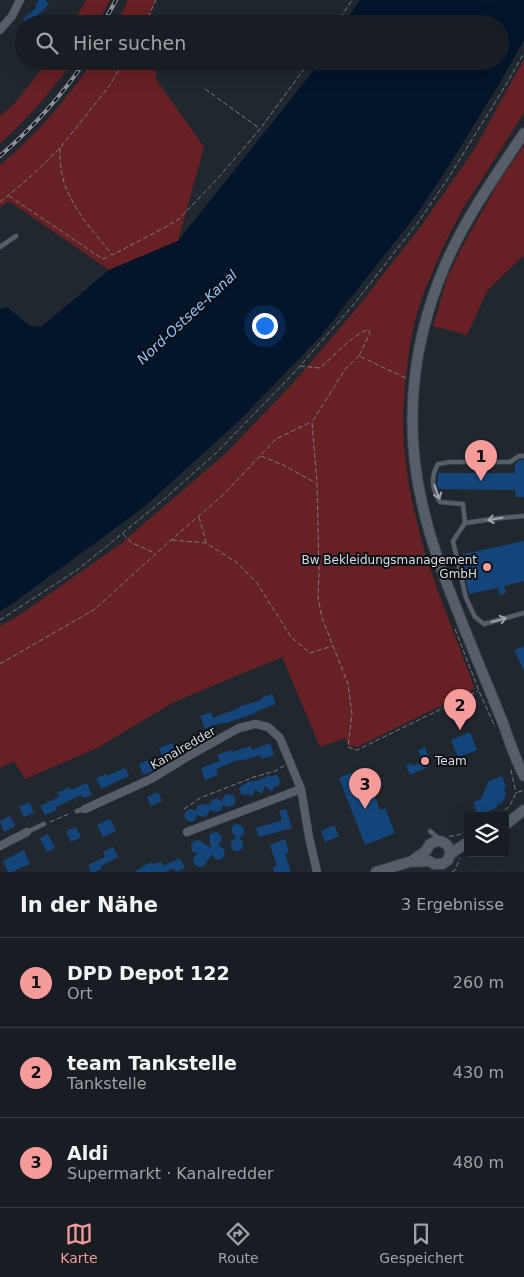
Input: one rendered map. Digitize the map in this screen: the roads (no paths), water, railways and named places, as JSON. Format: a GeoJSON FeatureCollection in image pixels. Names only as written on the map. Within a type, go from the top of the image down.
{"type":"FeatureCollection","features":[{"type":"Feature","properties":{"kind":"main road"},"geometry":{"type":"LineString","coordinates":[[524,133],[469,219],[436,287],[426,317],[414,382],[413,439],[416,471],[430,535],[446,581],[524,777]]}},
{"type":"Feature","properties":{"kind":"main road"},"geometry":{"type":"LineString","coordinates":[[509,823],[524,811]]}},
{"type":"Feature","properties":{"kind":"main road"},"geometry":{"type":"LineString","coordinates":[[509,825],[524,820]]}},
{"type":"Feature","properties":{"kind":"main road"},"geometry":{"type":"LineString","coordinates":[[376,872],[409,862],[428,852],[437,841],[464,841]]}},
{"type":"Feature","properties":{"kind":"main road"},"geometry":{"type":"LineString","coordinates":[[428,852],[434,864],[442,864],[448,860],[450,854],[449,847],[444,842]]}},
{"type":"Feature","properties":{"kind":"main road"},"geometry":{"type":"LineString","coordinates":[[450,854],[464,844]]}},
{"type":"Feature","properties":{"kind":"street"},"geometry":{"type":"LineString","coordinates":[[0,30],[12,16],[20,0]]}},
{"type":"Feature","properties":{"kind":"street","name":"Kanalredder"},"geometry":{"type":"LineString","coordinates":[[86,809],[151,779],[239,728],[256,724],[268,727],[280,738],[301,789],[317,872]]}},
{"type":"Feature","properties":{"kind":"street"},"geometry":{"type":"LineString","coordinates":[[187,832],[301,789]]}},
{"type":"Feature","properties":{"kind":"street"},"geometry":{"type":"LineString","coordinates":[[0,846],[27,832]]}},
{"type":"Feature","properties":{"kind":"lane"},"geometry":{"type":"LineString","coordinates":[[0,247],[16,236]]}},
{"type":"Feature","properties":{"kind":"lane"},"geometry":{"type":"LineString","coordinates":[[524,456],[519,456],[510,462],[450,462],[438,464],[432,474],[435,493],[440,502],[463,504],[465,524],[453,542],[466,598],[475,617],[484,624],[524,613]]}},
{"type":"Feature","properties":{"kind":"lane"},"geometry":{"type":"LineString","coordinates":[[465,524],[524,516]]}},
{"type":"Feature","properties":{"kind":"lane","name":"Kanalredder"},"geometry":{"type":"LineString","coordinates":[[77,811],[86,809]]}},
{"type":"Feature","properties":{"kind":"lane"},"geometry":{"type":"LineString","coordinates":[[27,832],[44,824]]}},
{"type":"Feature","properties":{"kind":"water"},"geometry":{"type":"Polygon","coordinates":[[[360,0],[524,0],[524,40],[509,66],[509,15],[350,15],[360,0]]]}},
{"type":"Feature","properties":{"kind":"water","name":"Nord-Ostsee-Kanal"},"geometry":{"type":"Polygon","coordinates":[[[314,70],[507,70],[417,214],[319,338],[241,419],[144,507],[0,611],[0,309],[7,307],[30,326],[41,327],[109,270],[178,241],[314,70]]]}},
{"type":"Feature","properties":{"kind":"railway"},"geometry":{"type":"LineString","coordinates":[[108,15],[116,0]]}},
{"type":"Feature","properties":{"kind":"railway"},"geometry":{"type":"LineString","coordinates":[[0,156],[46,112],[78,70]]}},
{"type":"Feature","properties":{"kind":"place","name":"DPD Depot 122"},"geometry":{"type":"Point","coordinates":[481,481]}},
{"type":"Feature","properties":{"kind":"place","name":"Bw Bekleidungsmanagement GmbH"},"geometry":{"type":"Point","coordinates":[487,567]}},
{"type":"Feature","properties":{"kind":"place","name":"team Tankstelle"},"geometry":{"type":"Point","coordinates":[460,730]}},
{"type":"Feature","properties":{"kind":"place","name":"Team"},"geometry":{"type":"Point","coordinates":[425,761]}},
{"type":"Feature","properties":{"kind":"place","name":"Aldi"},"geometry":{"type":"Point","coordinates":[365,809]}}]}
